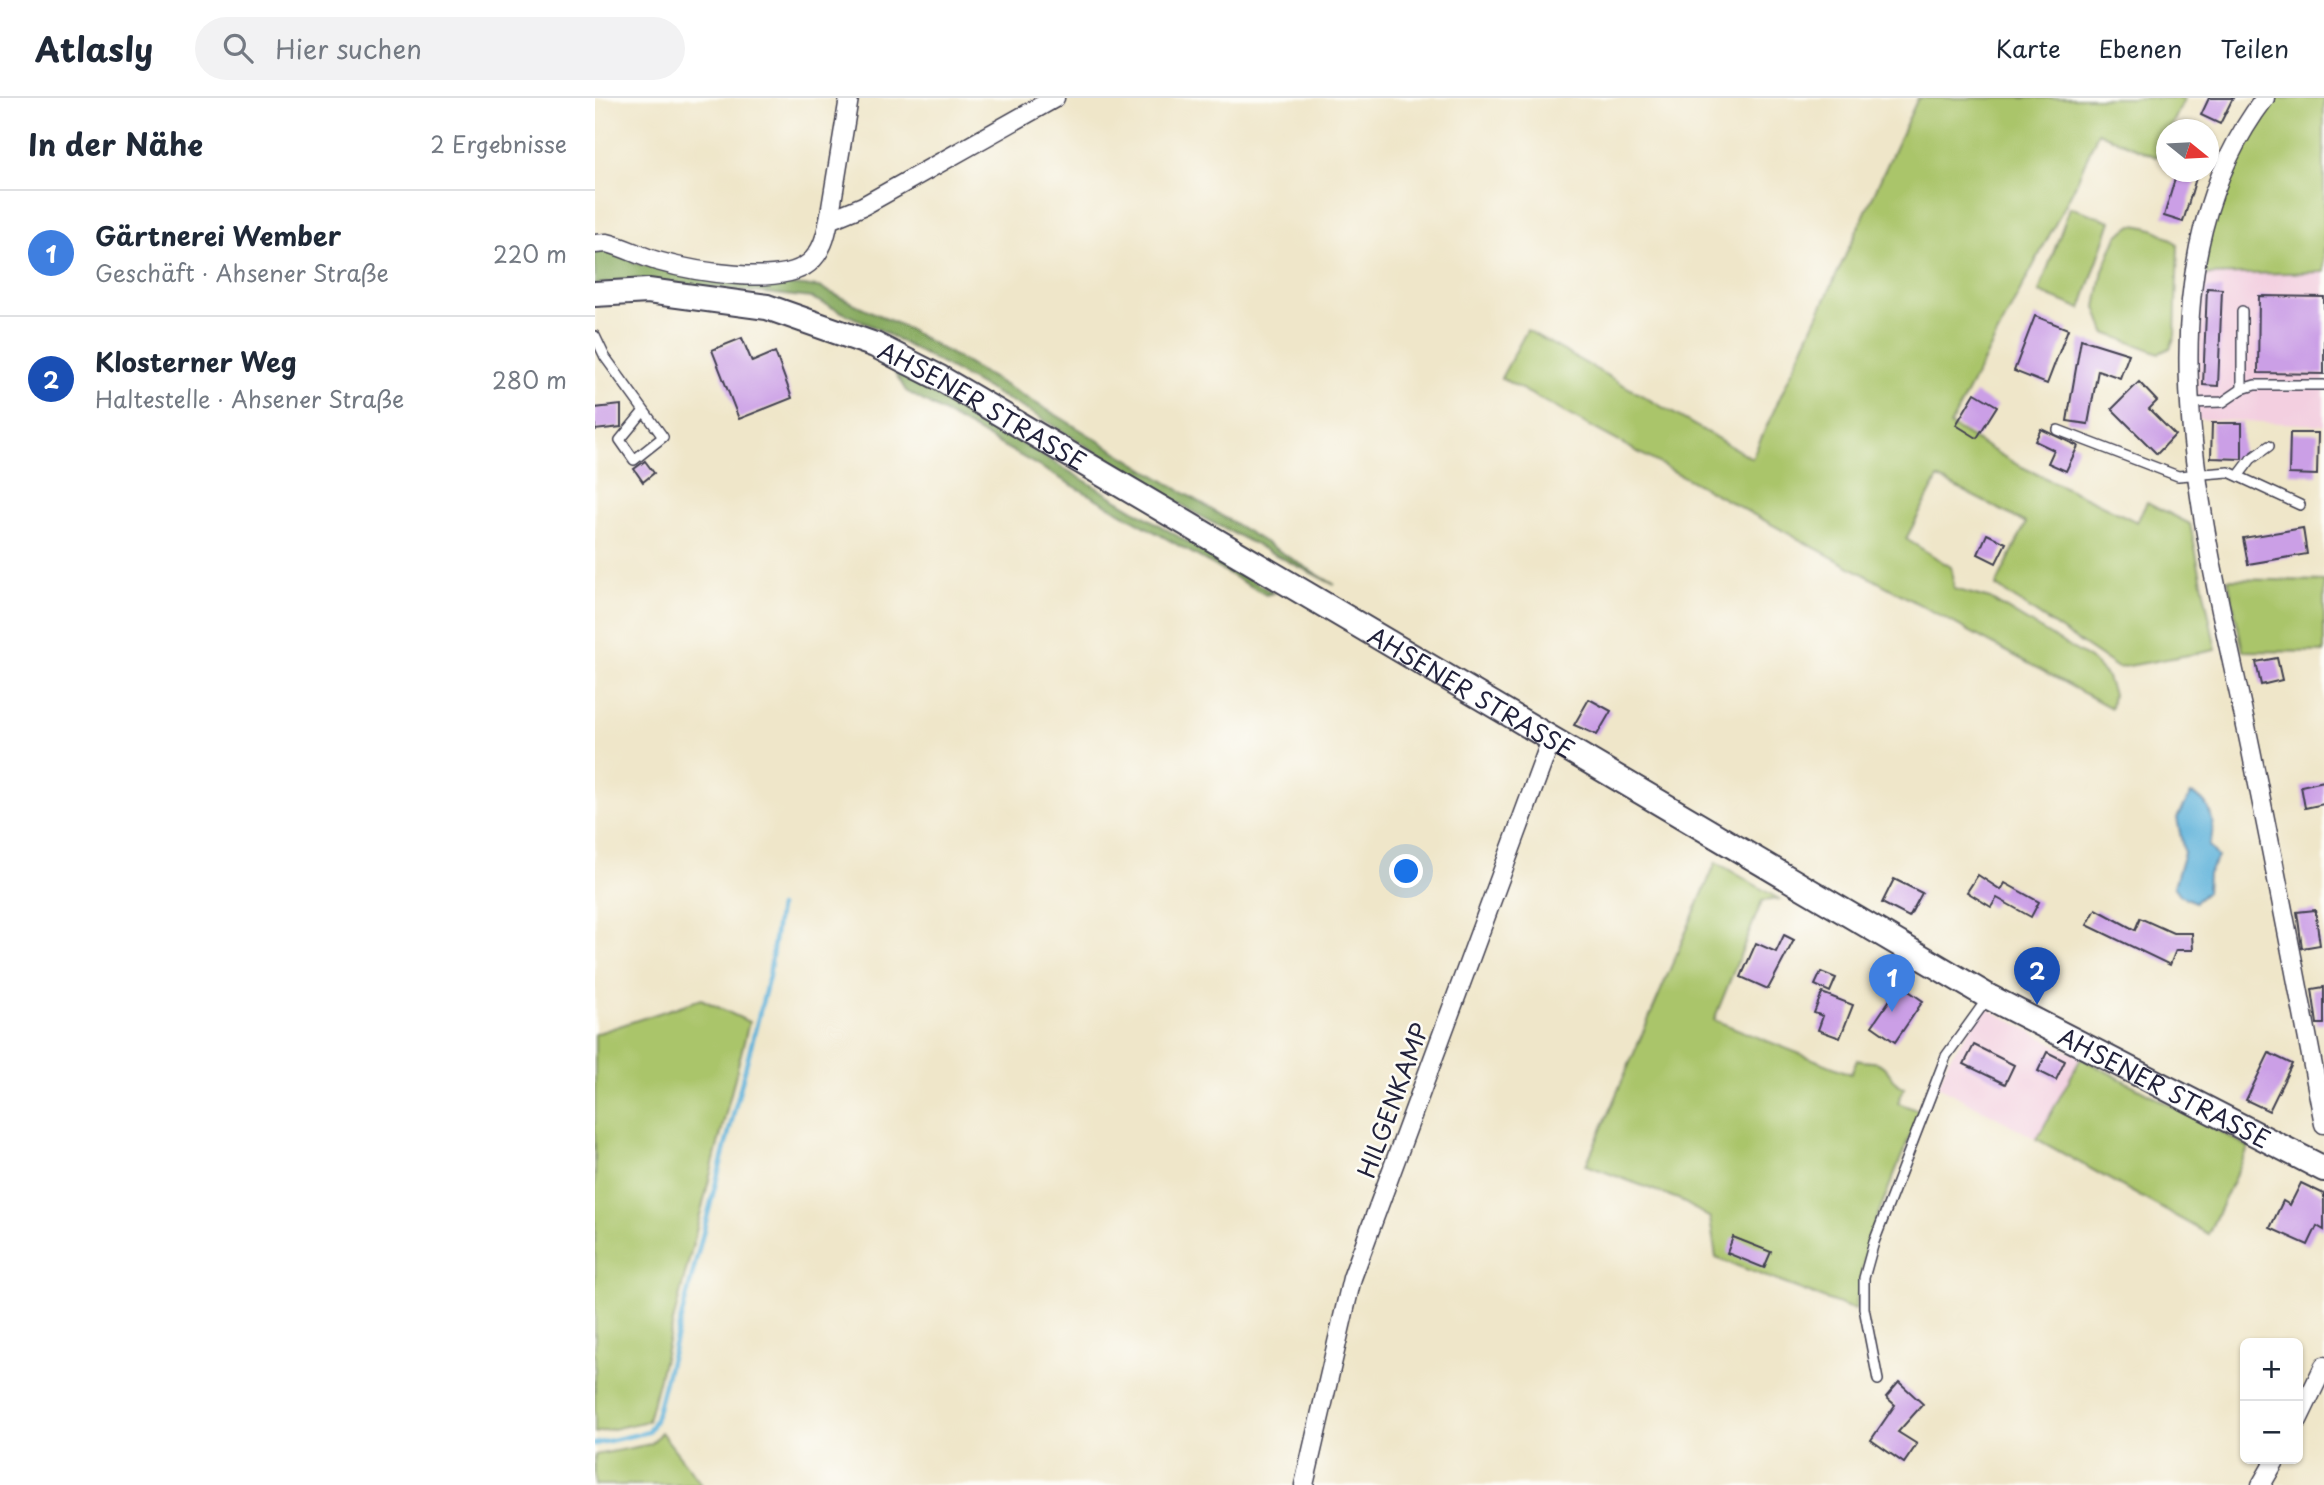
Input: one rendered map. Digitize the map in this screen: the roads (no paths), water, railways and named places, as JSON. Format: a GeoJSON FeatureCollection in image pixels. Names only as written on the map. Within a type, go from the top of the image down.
{"type":"FeatureCollection","features":[{"type":"Feature","properties":{"kind":"main road","name":"AHSENER STRASSE"},"geometry":{"type":"LineString","coordinates":[[595,294],[648,291],[767,307],[875,345],[940,378],[1989,997],[2324,1169]]}},
{"type":"Feature","properties":{"kind":"street"},"geometry":{"type":"LineString","coordinates":[[595,244],[607,243],[656,260],[700,269],[786,274],[811,261],[821,248],[829,220],[849,98]]}},
{"type":"Feature","properties":{"kind":"street"},"geometry":{"type":"LineString","coordinates":[[829,220],[863,206],[1055,98]]}},
{"type":"Feature","properties":{"kind":"street"},"geometry":{"type":"LineString","coordinates":[[2265,98],[2244,126],[2214,192],[2200,236],[2190,332],[2189,403],[2198,476],[2324,1124]]}},
{"type":"Feature","properties":{"kind":"street","name":"HILGENKAMP"},"geometry":{"type":"LineString","coordinates":[[1304,1485],[1352,1278],[1551,740]]}},
{"type":"Feature","properties":{"kind":"street"},"geometry":{"type":"LineString","coordinates":[[2303,1410],[2324,1366]]}},
{"type":"Feature","properties":{"kind":"street"},"geometry":{"type":"LineString","coordinates":[[2261,1485],[2273,1464]]}},
{"type":"Feature","properties":{"kind":"lane"},"geometry":{"type":"LineString","coordinates":[[2242,311],[2242,389]]}},
{"type":"Feature","properties":{"kind":"lane"},"geometry":{"type":"LineString","coordinates":[[595,336],[605,358],[663,438],[634,460],[620,440],[643,412]]}},
{"type":"Feature","properties":{"kind":"lane"},"geometry":{"type":"LineString","coordinates":[[2189,403],[2223,402],[2242,389],[2255,385],[2324,385]]}},
{"type":"Feature","properties":{"kind":"lane"},"geometry":{"type":"LineString","coordinates":[[2058,430],[2178,476],[2198,476],[2217,471],[2239,475],[2300,505]]}},
{"type":"Feature","properties":{"kind":"lane"},"geometry":{"type":"LineString","coordinates":[[2239,475],[2251,459],[2269,446]]}},
{"type":"Feature","properties":{"kind":"lane"},"geometry":{"type":"LineString","coordinates":[[1878,1380],[1864,1308],[1864,1278],[1874,1242],[1947,1056],[1989,997]]}},
{"type":"Feature","properties":{"kind":"water"},"geometry":{"type":"Polygon","coordinates":[[[2191,794],[2204,802],[2211,815],[2213,830],[2209,846],[2218,857],[2208,874],[2207,892],[2195,902],[2181,896],[2174,886],[2184,853],[2177,818],[2191,794]]]}},
{"type":"Feature","properties":{"kind":"waterway"},"geometry":{"type":"LineString","coordinates":[[595,1444],[648,1432],[655,1420],[769,976],[779,907]]}},
{"type":"Feature","properties":{"kind":"place","name":"Klosterner Weg"},"geometry":{"type":"Point","coordinates":[2037,1005]}},
{"type":"Feature","properties":{"kind":"place","name":"Gärtnerei Wember"},"geometry":{"type":"Point","coordinates":[1892,1012]}}]}
